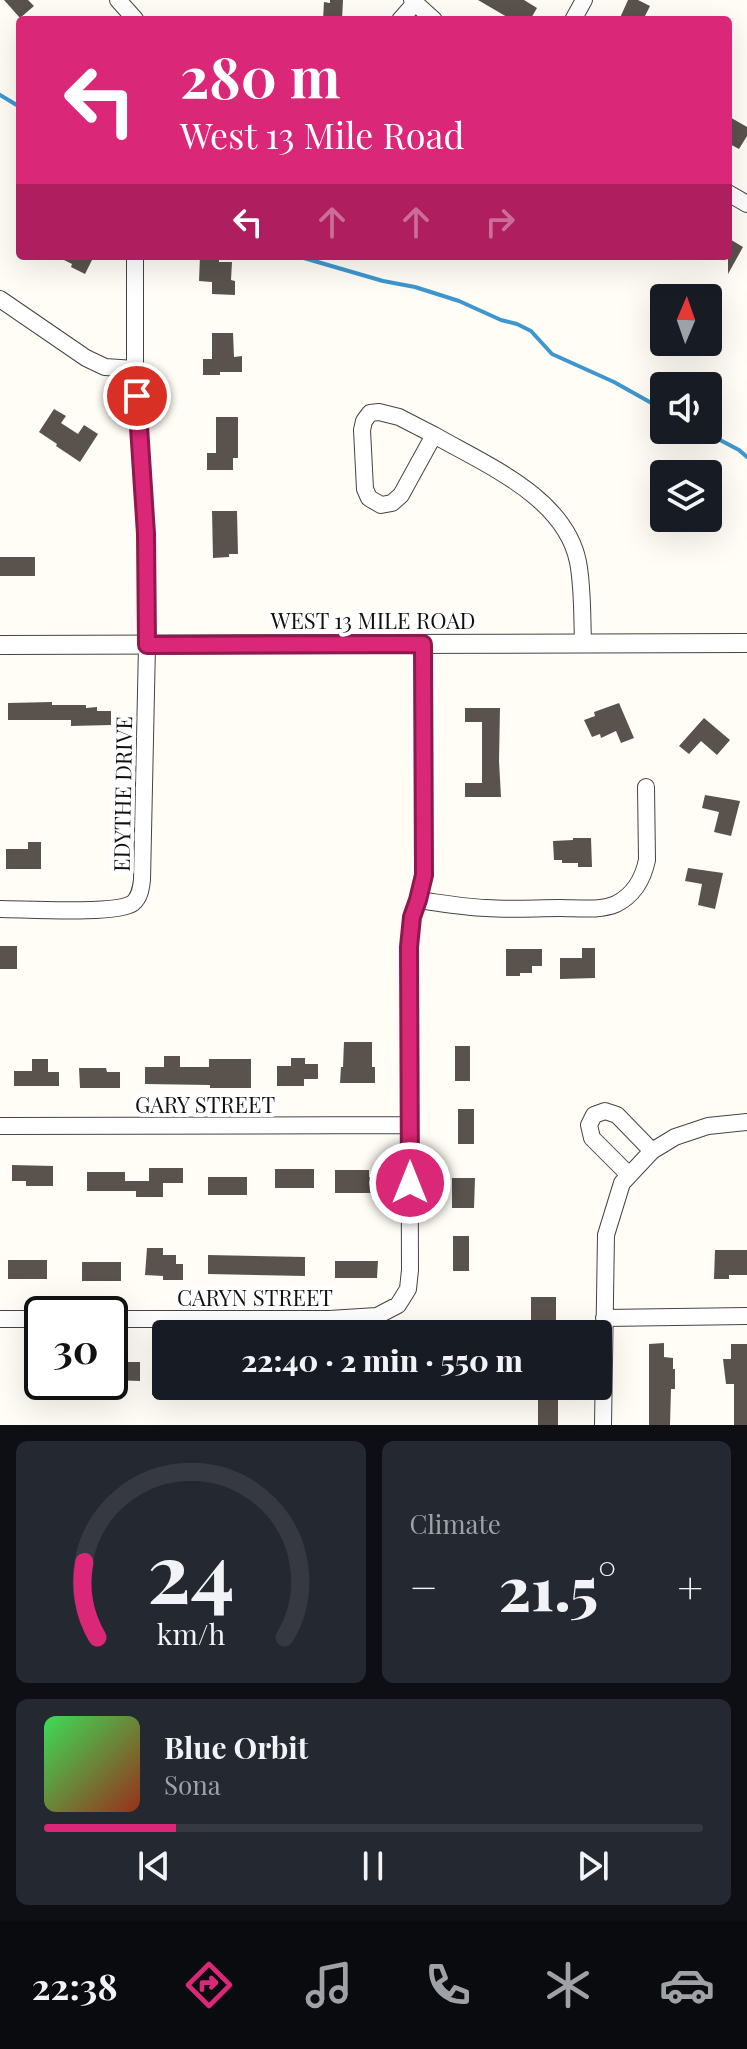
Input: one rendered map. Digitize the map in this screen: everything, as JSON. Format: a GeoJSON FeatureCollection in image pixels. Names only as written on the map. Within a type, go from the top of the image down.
{"type":"FeatureCollection","features":[{"type":"Feature","properties":{"kind":"street"},"geometry":{"type":"LineString","coordinates":[[118,0],[132,16]]}},
{"type":"Feature","properties":{"kind":"street"},"geometry":{"type":"LineString","coordinates":[[414,2],[430,16]]}},
{"type":"Feature","properties":{"kind":"street"},"geometry":{"type":"LineString","coordinates":[[135,260],[135,369],[146,534],[147,645]]}},
{"type":"Feature","properties":{"kind":"street"},"geometry":{"type":"LineString","coordinates":[[0,299],[86,358],[105,367],[135,369]]}},
{"type":"Feature","properties":{"kind":"street"},"geometry":{"type":"LineString","coordinates":[[434,435],[401,495],[392,503],[381,505],[369,498],[365,489],[362,430],[370,413],[389,413],[434,435],[514,481],[542,502],[567,530],[578,564],[583,643]]}},
{"type":"Feature","properties":{"kind":"street","name":"WEST 13 MILE ROAD"},"geometry":{"type":"LineString","coordinates":[[0,645],[747,643]]}},
{"type":"Feature","properties":{"kind":"street"},"geometry":{"type":"LineString","coordinates":[[410,1125],[409,947],[412,917],[424,875],[423,644]]}},
{"type":"Feature","properties":{"kind":"street","name":"EDYTHE DRIVE"},"geometry":{"type":"LineString","coordinates":[[0,909],[114,910],[132,904],[140,895],[147,645]]}},
{"type":"Feature","properties":{"kind":"street"},"geometry":{"type":"LineString","coordinates":[[418,900],[486,908],[578,908],[616,904],[632,891],[645,872],[648,848],[646,787]]}},
{"type":"Feature","properties":{"kind":"street"},"geometry":{"type":"LineString","coordinates":[[629,1175],[592,1138],[589,1125],[594,1115],[605,1111],[617,1115],[652,1151]]}},
{"type":"Feature","properties":{"kind":"street"},"geometry":{"type":"LineString","coordinates":[[603,1425],[606,1235],[622,1183],[652,1151],[675,1137],[708,1126],[747,1122]]}},
{"type":"Feature","properties":{"kind":"street","name":"GARY STREET"},"geometry":{"type":"LineString","coordinates":[[0,1126],[410,1125]]}},
{"type":"Feature","properties":{"kind":"street","name":"CARYN STREET"},"geometry":{"type":"LineString","coordinates":[[128,1319],[352,1319],[377,1316],[398,1305],[408,1289],[410,1270],[410,1125]]}},
{"type":"Feature","properties":{"kind":"street"},"geometry":{"type":"LineString","coordinates":[[604,1318],[747,1316]]}},
{"type":"Feature","properties":{"kind":"street"},"geometry":{"type":"LineString","coordinates":[[0,1319],[24,1319]]}},
{"type":"Feature","properties":{"kind":"building"},"geometry":{"type":"Polygon","coordinates":[[[4,0],[28,0],[34,6],[18,16],[4,0]]]}},
{"type":"Feature","properties":{"kind":"building"},"geometry":{"type":"Polygon","coordinates":[[[330,0],[343,0],[342,16],[323,16],[324,2],[330,3],[330,0]]]}},
{"type":"Feature","properties":{"kind":"building"},"geometry":{"type":"Polygon","coordinates":[[[478,0],[524,0],[537,8],[532,16],[505,16],[478,0]]]}},
{"type":"Feature","properties":{"kind":"building"},"geometry":{"type":"Polygon","coordinates":[[[628,0],[638,0],[650,6],[645,16],[621,16],[628,0]]]}},
{"type":"Feature","properties":{"kind":"building"},"geometry":{"type":"Polygon","coordinates":[[[732,118],[747,127],[747,136],[739,149],[732,145],[732,118]]]}},
{"type":"Feature","properties":{"kind":"building"},"geometry":{"type":"Polygon","coordinates":[[[732,240],[743,247],[728,274],[728,260],[732,260],[732,240]]]}},
{"type":"Feature","properties":{"kind":"building"},"geometry":{"type":"Polygon","coordinates":[[[64,260],[92,260],[85,274],[71,267],[72,264],[64,260]]]}},
{"type":"Feature","properties":{"kind":"building"},"geometry":{"type":"Polygon","coordinates":[[[200,260],[232,262],[231,280],[235,281],[235,295],[212,294],[212,282],[199,281],[200,260]]]}},
{"type":"Feature","properties":{"kind":"building"},"geometry":{"type":"Polygon","coordinates":[[[212,333],[233,333],[234,357],[242,356],[242,372],[203,375],[203,359],[212,359],[212,333]]]}},
{"type":"Feature","properties":{"kind":"building"},"geometry":{"type":"Polygon","coordinates":[[[54,409],[66,416],[61,423],[78,434],[84,425],[98,434],[80,462],[39,432],[54,409]]]}},
{"type":"Feature","properties":{"kind":"building"},"geometry":{"type":"Polygon","coordinates":[[[216,417],[238,417],[238,458],[233,458],[233,470],[207,470],[207,453],[216,453],[216,417]]]}},
{"type":"Feature","properties":{"kind":"building"},"geometry":{"type":"Polygon","coordinates":[[[212,511],[237,511],[238,554],[213,558],[212,511]]]}},
{"type":"Feature","properties":{"kind":"building"},"geometry":{"type":"Polygon","coordinates":[[[0,557],[35,557],[35,576],[0,576],[0,557]]]}},
{"type":"Feature","properties":{"kind":"building"},"geometry":{"type":"Polygon","coordinates":[[[52,702],[52,705],[86,705],[86,708],[97,707],[97,711],[111,711],[111,725],[71,726],[71,720],[8,720],[8,703],[52,702]]]}},
{"type":"Feature","properties":{"kind":"building"},"geometry":{"type":"Polygon","coordinates":[[[619,703],[634,738],[621,743],[616,731],[601,738],[600,734],[592,737],[584,720],[595,716],[594,712],[619,703]]]}},
{"type":"Feature","properties":{"kind":"building"},"geometry":{"type":"Polygon","coordinates":[[[465,708],[500,708],[501,797],[465,797],[465,783],[482,783],[482,722],[465,722],[465,708]]]}},
{"type":"Feature","properties":{"kind":"building"},"geometry":{"type":"Polygon","coordinates":[[[704,718],[730,740],[717,755],[701,741],[689,754],[679,746],[704,718]]]}},
{"type":"Feature","properties":{"kind":"building"},"geometry":{"type":"Polygon","coordinates":[[[705,795],[740,801],[731,836],[714,832],[719,812],[702,808],[705,795]]]}},
{"type":"Feature","properties":{"kind":"building"},"geometry":{"type":"Polygon","coordinates":[[[591,838],[592,867],[578,867],[578,863],[554,860],[553,841],[591,838]]]}},
{"type":"Feature","properties":{"kind":"building"},"geometry":{"type":"Polygon","coordinates":[[[28,842],[41,842],[41,869],[6,869],[6,849],[28,849],[28,842]]]}},
{"type":"Feature","properties":{"kind":"building"},"geometry":{"type":"Polygon","coordinates":[[[688,868],[723,873],[715,909],[698,905],[702,884],[685,881],[688,868]]]}},
{"type":"Feature","properties":{"kind":"building"},"geometry":{"type":"Polygon","coordinates":[[[0,946],[17,946],[17,969],[0,969],[0,946]]]}},
{"type":"Feature","properties":{"kind":"building"},"geometry":{"type":"Polygon","coordinates":[[[582,948],[595,948],[595,978],[560,979],[560,958],[582,958],[582,948]]]}},
{"type":"Feature","properties":{"kind":"building"},"geometry":{"type":"Polygon","coordinates":[[[506,949],[542,949],[542,966],[532,966],[532,973],[506,976],[506,949]]]}},
{"type":"Feature","properties":{"kind":"building"},"geometry":{"type":"Polygon","coordinates":[[[344,1042],[372,1042],[375,1083],[340,1083],[344,1042]]]}},
{"type":"Feature","properties":{"kind":"building"},"geometry":{"type":"Polygon","coordinates":[[[455,1046],[470,1046],[470,1081],[455,1081],[455,1046]]]}},
{"type":"Feature","properties":{"kind":"building"},"geometry":{"type":"Polygon","coordinates":[[[164,1056],[180,1056],[180,1067],[209,1067],[209,1059],[251,1059],[251,1088],[145,1084],[145,1067],[164,1067],[164,1056]]]}},
{"type":"Feature","properties":{"kind":"building"},"geometry":{"type":"Polygon","coordinates":[[[291,1058],[305,1058],[305,1064],[318,1064],[318,1079],[304,1079],[304,1086],[277,1086],[277,1066],[291,1066],[291,1058]]]}},
{"type":"Feature","properties":{"kind":"building"},"geometry":{"type":"Polygon","coordinates":[[[32,1059],[48,1059],[48,1072],[59,1072],[59,1086],[14,1086],[14,1071],[32,1071],[32,1059]]]}},
{"type":"Feature","properties":{"kind":"building"},"geometry":{"type":"Polygon","coordinates":[[[79,1068],[106,1068],[107,1072],[120,1072],[120,1088],[80,1088],[79,1068]]]}},
{"type":"Feature","properties":{"kind":"building"},"geometry":{"type":"Polygon","coordinates":[[[458,1109],[474,1109],[474,1144],[458,1144],[458,1109]]]}},
{"type":"Feature","properties":{"kind":"building"},"geometry":{"type":"Polygon","coordinates":[[[12,1165],[53,1166],[53,1186],[26,1186],[26,1181],[12,1181],[12,1165]]]}},
{"type":"Feature","properties":{"kind":"building"},"geometry":{"type":"Polygon","coordinates":[[[149,1168],[183,1168],[183,1183],[163,1183],[163,1197],[136,1197],[136,1191],[87,1191],[87,1172],[125,1172],[125,1181],[149,1181],[149,1168]]]}},
{"type":"Feature","properties":{"kind":"building"},"geometry":{"type":"Polygon","coordinates":[[[275,1169],[314,1169],[314,1188],[275,1188],[275,1169]]]}},
{"type":"Feature","properties":{"kind":"building"},"geometry":{"type":"Polygon","coordinates":[[[335,1170],[369,1170],[369,1177],[382,1177],[382,1193],[335,1193],[335,1170]]]}},
{"type":"Feature","properties":{"kind":"building"},"geometry":{"type":"Polygon","coordinates":[[[208,1177],[247,1177],[247,1195],[208,1195],[208,1177]]]}},
{"type":"Feature","properties":{"kind":"building"},"geometry":{"type":"Polygon","coordinates":[[[452,1178],[475,1178],[474,1208],[452,1208],[452,1178]]]}},
{"type":"Feature","properties":{"kind":"building"},"geometry":{"type":"Polygon","coordinates":[[[453,1236],[469,1236],[469,1271],[453,1271],[453,1236]]]}},
{"type":"Feature","properties":{"kind":"building"},"geometry":{"type":"Polygon","coordinates":[[[147,1248],[163,1248],[163,1255],[176,1255],[176,1264],[183,1264],[183,1280],[163,1280],[163,1276],[145,1275],[147,1248]]]}},
{"type":"Feature","properties":{"kind":"building"},"geometry":{"type":"Polygon","coordinates":[[[715,1250],[747,1250],[747,1275],[714,1279],[715,1250]]]}},
{"type":"Feature","properties":{"kind":"building"},"geometry":{"type":"Polygon","coordinates":[[[208,1255],[305,1257],[305,1276],[208,1274],[208,1255]]]}},
{"type":"Feature","properties":{"kind":"building"},"geometry":{"type":"Polygon","coordinates":[[[8,1260],[47,1260],[47,1279],[8,1279],[8,1260]]]}},
{"type":"Feature","properties":{"kind":"building"},"geometry":{"type":"Polygon","coordinates":[[[335,1261],[378,1261],[377,1278],[335,1278],[335,1261]]]}},
{"type":"Feature","properties":{"kind":"building"},"geometry":{"type":"Polygon","coordinates":[[[82,1262],[121,1262],[121,1281],[82,1281],[82,1262]]]}},
{"type":"Feature","properties":{"kind":"building"},"geometry":{"type":"Polygon","coordinates":[[[531,1297],[556,1297],[556,1320],[531,1320],[531,1297]]]}},
{"type":"Feature","properties":{"kind":"building"},"geometry":{"type":"Polygon","coordinates":[[[664,1343],[664,1357],[673,1358],[675,1369],[670,1425],[649,1425],[649,1344],[664,1343]]]}},
{"type":"Feature","properties":{"kind":"building"},"geometry":{"type":"Polygon","coordinates":[[[731,1344],[747,1344],[747,1425],[734,1425],[734,1384],[726,1384],[723,1359],[731,1359],[731,1344]]]}},
{"type":"Feature","properties":{"kind":"building"},"geometry":{"type":"Polygon","coordinates":[[[128,1362],[140,1362],[140,1381],[128,1381],[128,1362]]]}},
{"type":"Feature","properties":{"kind":"building"},"geometry":{"type":"Polygon","coordinates":[[[538,1400],[558,1400],[558,1425],[538,1425],[538,1400]]]}},
{"type":"Feature","properties":{"kind":"waterway"},"geometry":{"type":"LineString","coordinates":[[0,95],[16,105]]}},
{"type":"Feature","properties":{"kind":"waterway"},"geometry":{"type":"LineString","coordinates":[[311,260],[415,287],[517,324],[531,331],[552,354],[650,402]]}},
{"type":"Feature","properties":{"kind":"waterway"},"geometry":{"type":"LineString","coordinates":[[722,441],[747,457]]}},
{"type":"Feature","properties":{"kind":"route"},"geometry":{"type":"LineString","coordinates":[[137,396],[146,534],[147,645],[423,644],[424,875],[412,917],[409,947],[410,1183]]}}]}
